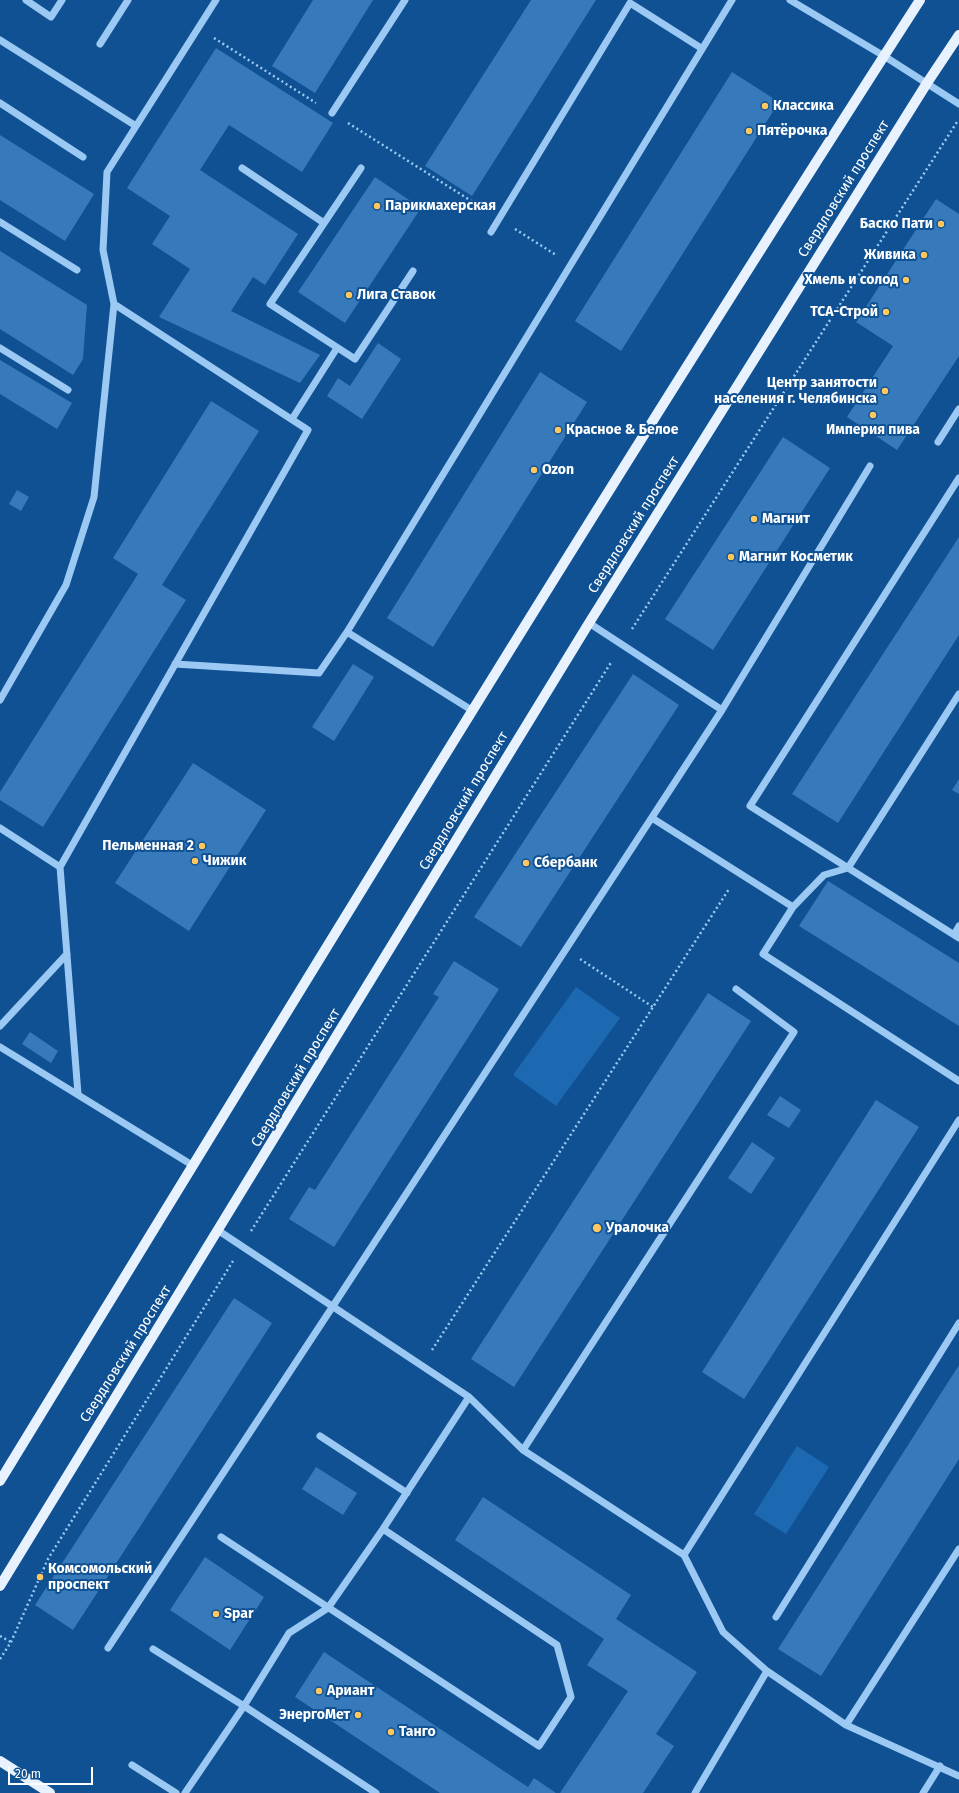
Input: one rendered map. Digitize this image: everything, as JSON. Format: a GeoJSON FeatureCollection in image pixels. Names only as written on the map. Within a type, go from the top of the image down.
{"type":"FeatureCollection","features":[{"type":"Feature","properties":{"kind":"main road"},"geometry":{"type":"LineString","coordinates":[[0,1481],[192,1165],[473,710],[920,0]]}},
{"type":"Feature","properties":{"kind":"main road","name":"Свердловский проспект"},"geometry":{"type":"LineString","coordinates":[[0,1586],[219,1231],[589,623],[927,83],[959,35]]}},
{"type":"Feature","properties":{"kind":"main road"},"geometry":{"type":"LineString","coordinates":[[0,1761],[50,1793]]}},
{"type":"Feature","properties":{"kind":"street"},"geometry":{"type":"LineString","coordinates":[[26,0],[51,17],[62,0]]}},
{"type":"Feature","properties":{"kind":"street"},"geometry":{"type":"LineString","coordinates":[[100,44],[128,0]]}},
{"type":"Feature","properties":{"kind":"street"},"geometry":{"type":"LineString","coordinates":[[0,700],[66,585],[94,497],[114,304],[103,250],[107,172],[216,0]]}},
{"type":"Feature","properties":{"kind":"street"},"geometry":{"type":"LineString","coordinates":[[332,113],[405,0]]}},
{"type":"Feature","properties":{"kind":"street"},"geometry":{"type":"LineString","coordinates":[[175,664],[319,673],[347,632],[701,48],[732,0]]}},
{"type":"Feature","properties":{"kind":"street"},"geometry":{"type":"LineString","coordinates":[[790,0],[884,56],[959,104]]}},
{"type":"Feature","properties":{"kind":"street"},"geometry":{"type":"LineString","coordinates":[[491,232],[630,3],[701,48]]}},
{"type":"Feature","properties":{"kind":"street"},"geometry":{"type":"LineString","coordinates":[[0,40],[136,126]]}},
{"type":"Feature","properties":{"kind":"street"},"geometry":{"type":"LineString","coordinates":[[0,103],[83,157]]}},
{"type":"Feature","properties":{"kind":"street"},"geometry":{"type":"LineString","coordinates":[[242,168],[324,223]]}},
{"type":"Feature","properties":{"kind":"street"},"geometry":{"type":"LineString","coordinates":[[360,168],[270,304],[355,359],[414,271]]}},
{"type":"Feature","properties":{"kind":"street"},"geometry":{"type":"LineString","coordinates":[[0,222],[77,270]]}},
{"type":"Feature","properties":{"kind":"street"},"geometry":{"type":"LineString","coordinates":[[78,1094],[60,867],[308,430],[114,304]]}},
{"type":"Feature","properties":{"kind":"street"},"geometry":{"type":"LineString","coordinates":[[0,348],[68,390]]}},
{"type":"Feature","properties":{"kind":"street"},"geometry":{"type":"LineString","coordinates":[[292,419],[337,348]]}},
{"type":"Feature","properties":{"kind":"street"},"geometry":{"type":"LineString","coordinates":[[938,442],[959,409]]}},
{"type":"Feature","properties":{"kind":"street"},"geometry":{"type":"LineString","coordinates":[[108,1648],[722,710],[870,466]]}},
{"type":"Feature","properties":{"kind":"street"},"geometry":{"type":"LineString","coordinates":[[959,478],[750,806],[956,936],[959,926]]}},
{"type":"Feature","properties":{"kind":"street"},"geometry":{"type":"LineString","coordinates":[[589,623],[722,710]]}},
{"type":"Feature","properties":{"kind":"street"},"geometry":{"type":"LineString","coordinates":[[347,632],[473,710]]}},
{"type":"Feature","properties":{"kind":"street"},"geometry":{"type":"LineString","coordinates":[[959,694],[848,868],[824,875],[793,907],[763,954],[959,1081]]}},
{"type":"Feature","properties":{"kind":"street"},"geometry":{"type":"LineString","coordinates":[[652,818],[793,907]]}},
{"type":"Feature","properties":{"kind":"street"},"geometry":{"type":"LineString","coordinates":[[0,828],[60,867]]}},
{"type":"Feature","properties":{"kind":"street"},"geometry":{"type":"LineString","coordinates":[[0,1026],[67,954]]}},
{"type":"Feature","properties":{"kind":"street"},"geometry":{"type":"LineString","coordinates":[[523,1450],[794,1032],[736,989]]}},
{"type":"Feature","properties":{"kind":"street"},"geometry":{"type":"LineString","coordinates":[[0,1046],[192,1165]]}},
{"type":"Feature","properties":{"kind":"street"},"geometry":{"type":"LineString","coordinates":[[684,1555],[959,1120]]}},
{"type":"Feature","properties":{"kind":"street"},"geometry":{"type":"LineString","coordinates":[[219,1231],[469,1397],[523,1450],[684,1555],[722,1632],[767,1671],[846,1725],[940,1766],[959,1776]]}},
{"type":"Feature","properties":{"kind":"street"},"geometry":{"type":"LineString","coordinates":[[776,1617],[959,1323]]}},
{"type":"Feature","properties":{"kind":"street"},"geometry":{"type":"LineString","coordinates":[[185,1793],[244,1706],[289,1633],[328,1608],[383,1529],[469,1397]]}},
{"type":"Feature","properties":{"kind":"street"},"geometry":{"type":"LineString","coordinates":[[320,1436],[407,1493]]}},
{"type":"Feature","properties":{"kind":"street"},"geometry":{"type":"LineString","coordinates":[[221,1537],[539,1746],[571,1697],[557,1645],[383,1529]]}},
{"type":"Feature","properties":{"kind":"street"},"geometry":{"type":"LineString","coordinates":[[846,1725],[959,1549]]}},
{"type":"Feature","properties":{"kind":"street"},"geometry":{"type":"LineString","coordinates":[[153,1650],[244,1706],[376,1793]]}},
{"type":"Feature","properties":{"kind":"street"},"geometry":{"type":"LineString","coordinates":[[695,1793],[767,1671]]}},
{"type":"Feature","properties":{"kind":"street"},"geometry":{"type":"LineString","coordinates":[[132,1765],[176,1793]]}},
{"type":"Feature","properties":{"kind":"street"},"geometry":{"type":"LineString","coordinates":[[922,1793],[940,1766]]}},
{"type":"Feature","properties":{"kind":"path"},"geometry":{"type":"LineString","coordinates":[[0,1659],[11,1642],[48,1559],[242,1246],[622,645],[959,118]]}},
{"type":"Feature","properties":{"kind":"path"},"geometry":{"type":"LineString","coordinates":[[499,219],[570,264]]}},
{"type":"Feature","properties":{"kind":"path"},"geometry":{"type":"LineString","coordinates":[[422,1366],[740,874]]}},
{"type":"Feature","properties":{"kind":"path"},"geometry":{"type":"LineString","coordinates":[[566,950],[653,1007]]}},
{"type":"Feature","properties":{"kind":"path"},"geometry":{"type":"LineString","coordinates":[[0,1636],[11,1642]]}},
{"type":"Feature","properties":{"kind":"shaded area"},"geometry":{"type":"Polygon","coordinates":[[[576,987],[620,1018],[556,1106],[513,1075],[576,987]]]}},
{"type":"Feature","properties":{"kind":"shaded area"},"geometry":{"type":"Polygon","coordinates":[[[797,1446],[829,1467],[786,1534],[754,1514],[797,1446]]]}},
{"type":"Feature","properties":{"kind":"building"},"geometry":{"type":"Polygon","coordinates":[[[313,0],[373,0],[315,93],[272,66],[313,0]]]}},
{"type":"Feature","properties":{"kind":"building"},"geometry":{"type":"Polygon","coordinates":[[[531,0],[596,0],[472,196],[425,166],[531,0]]]}},
{"type":"Feature","properties":{"kind":"building"},"geometry":{"type":"Polygon","coordinates":[[[216,48],[333,123],[302,172],[229,125],[200,170],[298,234],[265,285],[253,277],[231,311],[320,355],[300,383],[159,317],[190,269],[152,244],[170,216],[127,188],[216,48]]]}},
{"type":"Feature","properties":{"kind":"building"},"geometry":{"type":"Polygon","coordinates":[[[732,72],[779,102],[621,351],[575,321],[732,72]]]}},
{"type":"Feature","properties":{"kind":"building"},"geometry":{"type":"Polygon","coordinates":[[[0,135],[94,194],[65,241],[0,200],[0,135]]]}},
{"type":"Feature","properties":{"kind":"building"},"geometry":{"type":"Polygon","coordinates":[[[375,177],[421,208],[345,323],[298,292],[375,177]]]}},
{"type":"Feature","properties":{"kind":"building"},"geometry":{"type":"Polygon","coordinates":[[[936,199],[959,214],[959,356],[897,450],[847,417],[893,346],[856,322],[936,199]]]}},
{"type":"Feature","properties":{"kind":"building"},"geometry":{"type":"Polygon","coordinates":[[[0,251],[87,305],[83,359],[73,375],[0,329],[0,251]]]}},
{"type":"Feature","properties":{"kind":"building"},"geometry":{"type":"Polygon","coordinates":[[[378,343],[401,359],[362,419],[327,396],[338,378],[350,386],[378,343]]]}},
{"type":"Feature","properties":{"kind":"building"},"geometry":{"type":"Polygon","coordinates":[[[0,360],[72,403],[57,429],[0,394],[0,360]]]}},
{"type":"Feature","properties":{"kind":"building"},"geometry":{"type":"Polygon","coordinates":[[[540,372],[587,402],[433,647],[387,618],[540,372]]]}},
{"type":"Feature","properties":{"kind":"building"},"geometry":{"type":"Polygon","coordinates":[[[211,401],[259,431],[162,585],[186,600],[43,827],[0,800],[0,792],[138,574],[113,558],[211,401]]]}},
{"type":"Feature","properties":{"kind":"building"},"geometry":{"type":"Polygon","coordinates":[[[783,437],[830,468],[713,650],[665,619],[783,437]]]}},
{"type":"Feature","properties":{"kind":"building"},"geometry":{"type":"Polygon","coordinates":[[[17,490],[29,497],[21,511],[9,504],[17,490]]]}},
{"type":"Feature","properties":{"kind":"building"},"geometry":{"type":"Polygon","coordinates":[[[959,537],[959,635],[838,823],[792,794],[959,537]]]}},
{"type":"Feature","properties":{"kind":"building"},"geometry":{"type":"Polygon","coordinates":[[[353,664],[374,677],[334,741],[312,727],[353,664]]]}},
{"type":"Feature","properties":{"kind":"building"},"geometry":{"type":"Polygon","coordinates":[[[633,674],[679,705],[521,947],[474,917],[633,674]]]}},
{"type":"Feature","properties":{"kind":"building"},"geometry":{"type":"Polygon","coordinates":[[[193,763],[266,810],[189,931],[115,883],[193,763]]]}},
{"type":"Feature","properties":{"kind":"building"},"geometry":{"type":"Polygon","coordinates":[[[959,779],[959,794],[952,790],[959,779]]]}},
{"type":"Feature","properties":{"kind":"building"},"geometry":{"type":"Polygon","coordinates":[[[828,881],[959,963],[959,1026],[799,926],[828,881]]]}},
{"type":"Feature","properties":{"kind":"building"},"geometry":{"type":"Polygon","coordinates":[[[454,961],[499,989],[334,1247],[289,1219],[309,1187],[315,1190],[439,997],[433,994],[454,961]]]}},
{"type":"Feature","properties":{"kind":"building"},"geometry":{"type":"Polygon","coordinates":[[[708,993],[751,1021],[514,1387],[471,1359],[708,993]]]}},
{"type":"Feature","properties":{"kind":"building"},"geometry":{"type":"Polygon","coordinates":[[[30,1032],[58,1051],[51,1063],[22,1044],[30,1032]]]}},
{"type":"Feature","properties":{"kind":"building"},"geometry":{"type":"Polygon","coordinates":[[[780,1096],[801,1110],[789,1128],[767,1115],[780,1096]]]}},
{"type":"Feature","properties":{"kind":"building"},"geometry":{"type":"Polygon","coordinates":[[[876,1100],[919,1127],[744,1399],[702,1372],[876,1100]]]}},
{"type":"Feature","properties":{"kind":"building"},"geometry":{"type":"Polygon","coordinates":[[[752,1142],[775,1158],[751,1194],[728,1178],[752,1142]]]}},
{"type":"Feature","properties":{"kind":"building"},"geometry":{"type":"Polygon","coordinates":[[[234,1298],[272,1323],[73,1630],[35,1605],[234,1298]]]}},
{"type":"Feature","properties":{"kind":"building"},"geometry":{"type":"Polygon","coordinates":[[[959,1365],[959,1459],[821,1676],[778,1649],[959,1365]]]}},
{"type":"Feature","properties":{"kind":"building"},"geometry":{"type":"Polygon","coordinates":[[[316,1467],[357,1493],[343,1515],[302,1489],[316,1467]]]}},
{"type":"Feature","properties":{"kind":"building"},"geometry":{"type":"Polygon","coordinates":[[[483,1497],[631,1595],[616,1619],[697,1672],[656,1734],[674,1746],[643,1793],[560,1793],[628,1691],[587,1665],[604,1639],[455,1540],[483,1497]]]}},
{"type":"Feature","properties":{"kind":"building"},"geometry":{"type":"Polygon","coordinates":[[[205,1557],[264,1597],[230,1650],[170,1610],[205,1557]]]}},
{"type":"Feature","properties":{"kind":"building"},"geometry":{"type":"Polygon","coordinates":[[[324,1652],[528,1787],[534,1778],[556,1793],[440,1793],[295,1697],[324,1652]]]}},
{"type":"Feature","properties":{"kind":"place","name":"Классика"},"geometry":{"type":"Point","coordinates":[765,106]}},
{"type":"Feature","properties":{"kind":"place","name":"Пятёрочка"},"geometry":{"type":"Point","coordinates":[749,131]}},
{"type":"Feature","properties":{"kind":"place","name":"Парикмахерская"},"geometry":{"type":"Point","coordinates":[377,206]}},
{"type":"Feature","properties":{"kind":"place","name":"Баско Пати"},"geometry":{"type":"Point","coordinates":[941,224]}},
{"type":"Feature","properties":{"kind":"place","name":"Живика"},"geometry":{"type":"Point","coordinates":[924,255]}},
{"type":"Feature","properties":{"kind":"place","name":"Хмель и солод"},"geometry":{"type":"Point","coordinates":[906,280]}},
{"type":"Feature","properties":{"kind":"place","name":"Лига Ставок"},"geometry":{"type":"Point","coordinates":[349,295]}},
{"type":"Feature","properties":{"kind":"place","name":"ТСА-Строй"},"geometry":{"type":"Point","coordinates":[886,312]}},
{"type":"Feature","properties":{"kind":"place","name":"Центр занятости населения г. Челябинска"},"geometry":{"type":"Point","coordinates":[885,391]}},
{"type":"Feature","properties":{"kind":"place","name":"Империя пива"},"geometry":{"type":"Point","coordinates":[873,415]}},
{"type":"Feature","properties":{"kind":"place","name":"Красное & Белое"},"geometry":{"type":"Point","coordinates":[558,430]}},
{"type":"Feature","properties":{"kind":"place","name":"Ozon"},"geometry":{"type":"Point","coordinates":[534,470]}},
{"type":"Feature","properties":{"kind":"place","name":"Магнит"},"geometry":{"type":"Point","coordinates":[754,519]}},
{"type":"Feature","properties":{"kind":"place","name":"Магнит Косметик"},"geometry":{"type":"Point","coordinates":[731,557]}},
{"type":"Feature","properties":{"kind":"place","name":"Пельменная 2"},"geometry":{"type":"Point","coordinates":[202,846]}},
{"type":"Feature","properties":{"kind":"place","name":"Чижик"},"geometry":{"type":"Point","coordinates":[195,861]}},
{"type":"Feature","properties":{"kind":"place","name":"Сбербанк"},"geometry":{"type":"Point","coordinates":[526,863]}},
{"type":"Feature","properties":{"kind":"place","name":"Уралочка"},"geometry":{"type":"Point","coordinates":[597,1228]}},
{"type":"Feature","properties":{"kind":"place","name":"Комсомольский проспект"},"geometry":{"type":"Point","coordinates":[40,1577]}},
{"type":"Feature","properties":{"kind":"place","name":"Spar"},"geometry":{"type":"Point","coordinates":[216,1614]}},
{"type":"Feature","properties":{"kind":"place","name":"Ариант"},"geometry":{"type":"Point","coordinates":[319,1691]}},
{"type":"Feature","properties":{"kind":"place","name":"ЭнергоMет"},"geometry":{"type":"Point","coordinates":[358,1715]}},
{"type":"Feature","properties":{"kind":"place","name":"Танго"},"geometry":{"type":"Point","coordinates":[391,1732]}}]}
